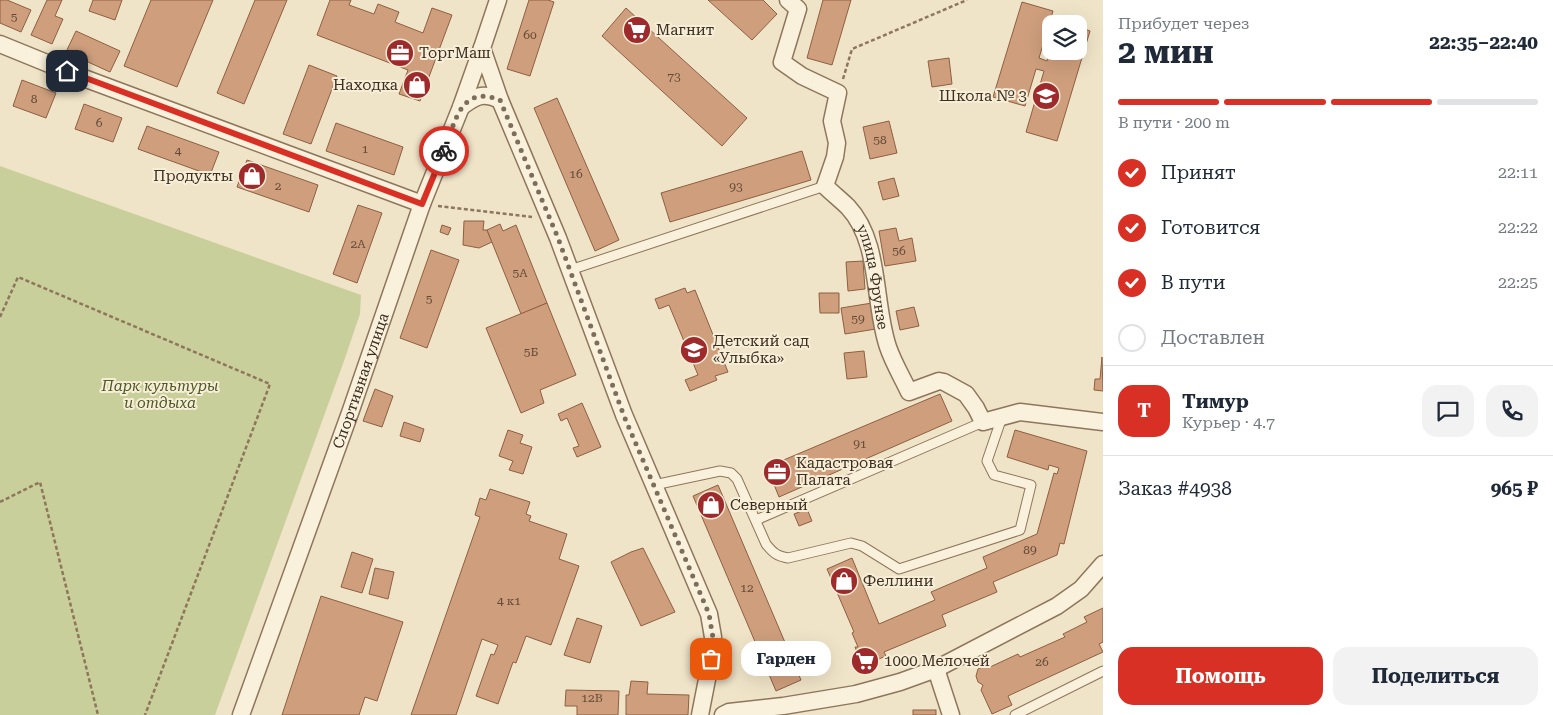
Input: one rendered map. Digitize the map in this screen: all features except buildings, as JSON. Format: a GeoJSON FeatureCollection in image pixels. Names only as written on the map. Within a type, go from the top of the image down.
{"type":"FeatureCollection","features":[{"type":"Feature","properties":{"kind":"street","name":"Спортивная улица"},"geometry":{"type":"LineString","coordinates":[[241,715],[351,410],[422,204],[461,107],[498,0]]}},
{"type":"Feature","properties":{"kind":"street"},"geometry":{"type":"LineString","coordinates":[[796,3],[782,62],[802,76],[838,93],[832,121],[837,143],[835,157],[824,186]]}},
{"type":"Feature","properties":{"kind":"street"},"geometry":{"type":"LineString","coordinates":[[0,44],[81,77],[422,204]]}},
{"type":"Feature","properties":{"kind":"street"},"geometry":{"type":"LineString","coordinates":[[482,48],[500,100],[570,270],[624,416],[709,614],[713,638],[711,659],[700,715]]}},
{"type":"Feature","properties":{"kind":"street"},"geometry":{"type":"LineString","coordinates":[[461,107],[474,97],[484,95],[500,100]]}},
{"type":"Feature","properties":{"kind":"street","name":"улица Фрунзе"},"geometry":{"type":"LineString","coordinates":[[824,186],[849,208],[860,226],[870,251],[881,320],[888,347],[910,392],[939,381],[944,382],[966,394],[983,422]]}},
{"type":"Feature","properties":{"kind":"street"},"geometry":{"type":"LineString","coordinates":[[983,422],[1020,412],[1103,422]]}},
{"type":"Feature","properties":{"kind":"street"},"geometry":{"type":"LineString","coordinates":[[704,695],[715,706],[726,713],[856,694],[900,682],[936,669],[1057,606],[1081,589],[1103,564]]}},
{"type":"Feature","properties":{"kind":"street"},"geometry":{"type":"LineString","coordinates":[[936,669],[950,715]]}},
{"type":"Feature","properties":{"kind":"lane"},"geometry":{"type":"LineString","coordinates":[[570,270],[824,186]]}},
{"type":"Feature","properties":{"kind":"lane"},"geometry":{"type":"LineString","coordinates":[[654,485],[720,472],[731,474],[737,479],[766,544],[772,552],[779,556],[788,558],[851,543],[862,546],[899,568],[1020,530],[1032,485],[994,475],[987,461],[1002,417]]}},
{"type":"Feature","properties":{"kind":"lane"},"geometry":{"type":"LineString","coordinates":[[756,520],[983,422]]}},
{"type":"Feature","properties":{"kind":"lane"},"geometry":{"type":"LineString","coordinates":[[1015,715],[1103,671]]}},
{"type":"Feature","properties":{"kind":"path"},"geometry":{"type":"LineString","coordinates":[[838,93],[852,49],[967,0]]}},
{"type":"Feature","properties":{"kind":"path"},"geometry":{"type":"LineString","coordinates":[[422,204],[550,219]]}},
{"type":"Feature","properties":{"kind":"path"},"geometry":{"type":"LineString","coordinates":[[0,317],[18,277],[270,384],[145,715]]}},
{"type":"Feature","properties":{"kind":"path"},"geometry":{"type":"LineString","coordinates":[[0,502],[40,482],[98,715]]}},
{"type":"Feature","properties":{"kind":"green space","name":"Парк культуры и отдыха"},"geometry":{"type":"Polygon","coordinates":[[[0,166],[361,295],[360,314],[344,361],[215,715],[0,715],[0,166]]]}},
{"type":"Feature","properties":{"kind":"way so far"},"geometry":{"type":"LineString","coordinates":[[444,151],[461,107],[474,97],[484,95],[500,100],[558,238],[624,416],[709,614],[713,638],[711,659]]}},
{"type":"Feature","properties":{"kind":"place","name":"Магнит"},"geometry":{"type":"Point","coordinates":[637,30]}},
{"type":"Feature","properties":{"kind":"place","name":"ТоргМаш"},"geometry":{"type":"Point","coordinates":[400,53]}},
{"type":"Feature","properties":{"kind":"place","name":"Находка"},"geometry":{"type":"Point","coordinates":[417,85]}},
{"type":"Feature","properties":{"kind":"place","name":"Школа № 3"},"geometry":{"type":"Point","coordinates":[1046,96]}},
{"type":"Feature","properties":{"kind":"place","name":"Продукты"},"geometry":{"type":"Point","coordinates":[252,176]}},
{"type":"Feature","properties":{"kind":"place","name":"Детский сад «Улыбка»"},"geometry":{"type":"Point","coordinates":[694,350]}},
{"type":"Feature","properties":{"kind":"place","name":"Кадастровая Палата"},"geometry":{"type":"Point","coordinates":[777,472]}},
{"type":"Feature","properties":{"kind":"place","name":"Северный"},"geometry":{"type":"Point","coordinates":[711,505]}},
{"type":"Feature","properties":{"kind":"place","name":"Феллини"},"geometry":{"type":"Point","coordinates":[844,581]}},
{"type":"Feature","properties":{"kind":"place","name":"Гарден"},"geometry":{"type":"Point","coordinates":[711,659]}},
{"type":"Feature","properties":{"kind":"place","name":"1000 Мелочей"},"geometry":{"type":"Point","coordinates":[865,661]}},
{"type":"Feature","properties":{"kind":"route"},"geometry":{"type":"LineString","coordinates":[[67,71],[422,204],[444,151]]}}]}
